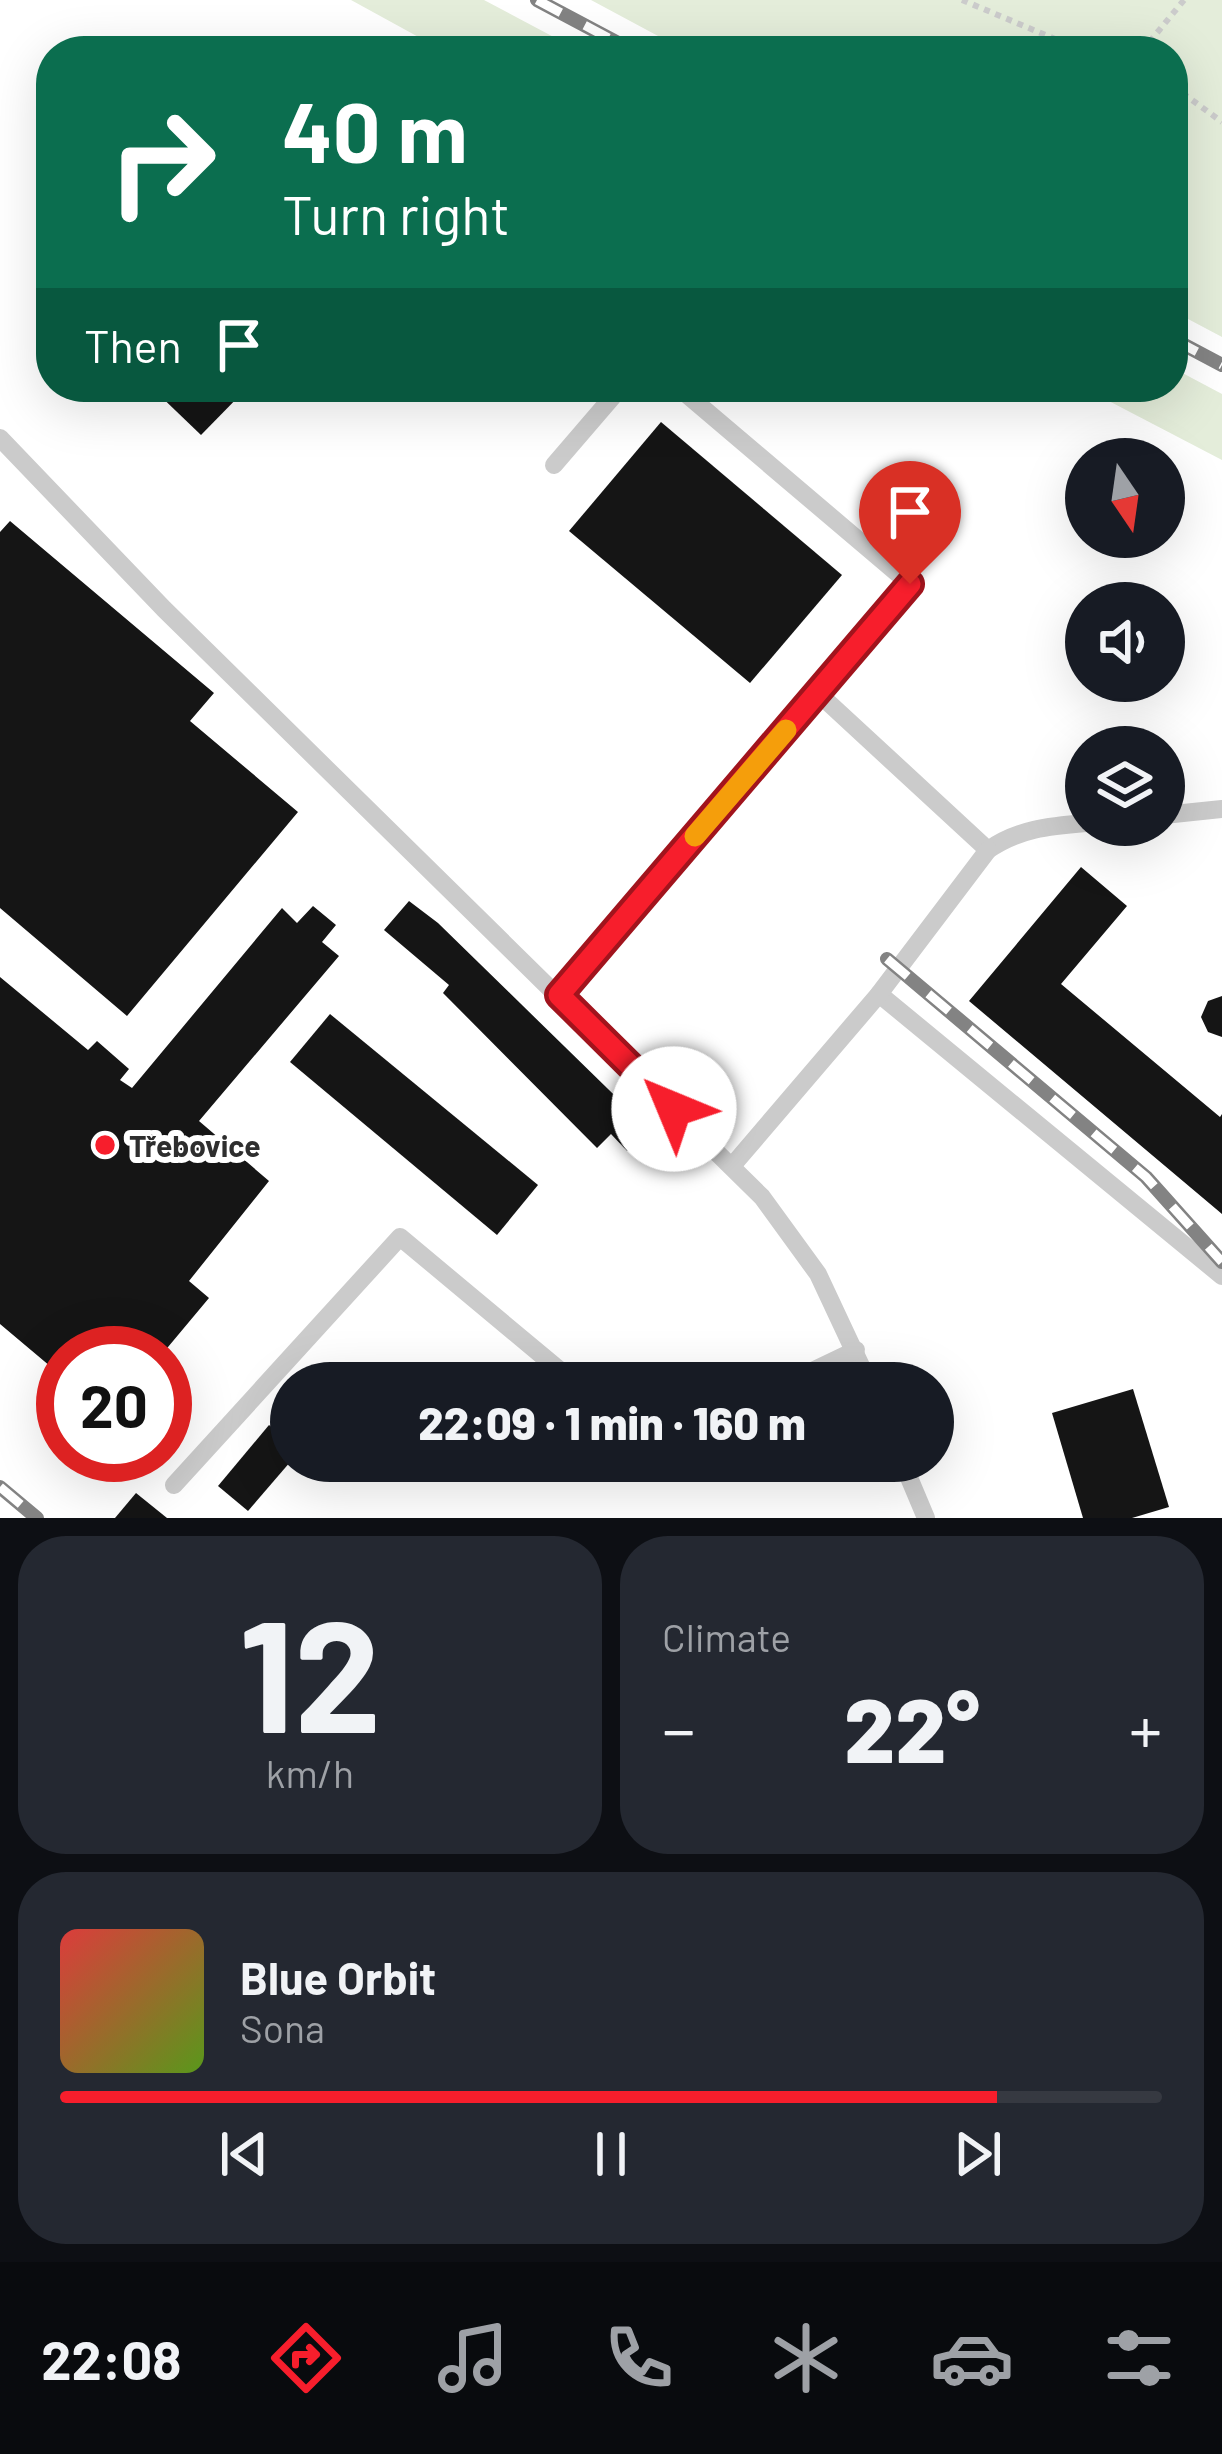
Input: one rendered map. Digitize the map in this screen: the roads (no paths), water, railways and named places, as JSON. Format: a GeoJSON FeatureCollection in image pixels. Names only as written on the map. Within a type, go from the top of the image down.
{"type":"FeatureCollection","features":[{"type":"Feature","properties":{"kind":"lane"},"geometry":{"type":"LineString","coordinates":[[554,465],[608,402]]}},
{"type":"Feature","properties":{"kind":"lane"},"geometry":{"type":"LineString","coordinates":[[559,995],[910,584],[696,402]]}},
{"type":"Feature","properties":{"kind":"lane"},"geometry":{"type":"LineString","coordinates":[[0,438],[164,609],[731,1166],[803,1250],[860,1362]]}},
{"type":"Feature","properties":{"kind":"lane"},"geometry":{"type":"LineString","coordinates":[[818,693],[988,850]]}},
{"type":"Feature","properties":{"kind":"lane"},"geometry":{"type":"LineString","coordinates":[[1185,813],[1222,809]]}},
{"type":"Feature","properties":{"kind":"lane"},"geometry":{"type":"LineString","coordinates":[[731,1166],[879,994],[988,850],[1029,829],[1065,825]]}},
{"type":"Feature","properties":{"kind":"lane"},"geometry":{"type":"LineString","coordinates":[[879,994],[1222,1276]]}},
{"type":"Feature","properties":{"kind":"lane"},"geometry":{"type":"LineString","coordinates":[[286,1362],[400,1237],[550,1362]]}},
{"type":"Feature","properties":{"kind":"lane"},"geometry":{"type":"LineString","coordinates":[[832,1362],[856,1351]]}},
{"type":"Feature","properties":{"kind":"lane"},"geometry":{"type":"LineString","coordinates":[[174,1485],[270,1380]]}},
{"type":"Feature","properties":{"kind":"lane"},"geometry":{"type":"LineString","coordinates":[[911,1482],[926,1518]]}},
{"type":"Feature","properties":{"kind":"railway"},"geometry":{"type":"LineString","coordinates":[[537,0],[605,36]]}},
{"type":"Feature","properties":{"kind":"railway"},"geometry":{"type":"LineString","coordinates":[[1188,347],[1222,365]]}},
{"type":"Feature","properties":{"kind":"railway"},"geometry":{"type":"LineString","coordinates":[[887,959],[1146,1177],[1222,1262]]}},
{"type":"Feature","properties":{"kind":"railway"},"geometry":{"type":"LineString","coordinates":[[0,1487],[37,1518]]}},
{"type":"Feature","properties":{"kind":"place","name":"Třebovice"},"geometry":{"type":"Point","coordinates":[105,1145]}}]}
